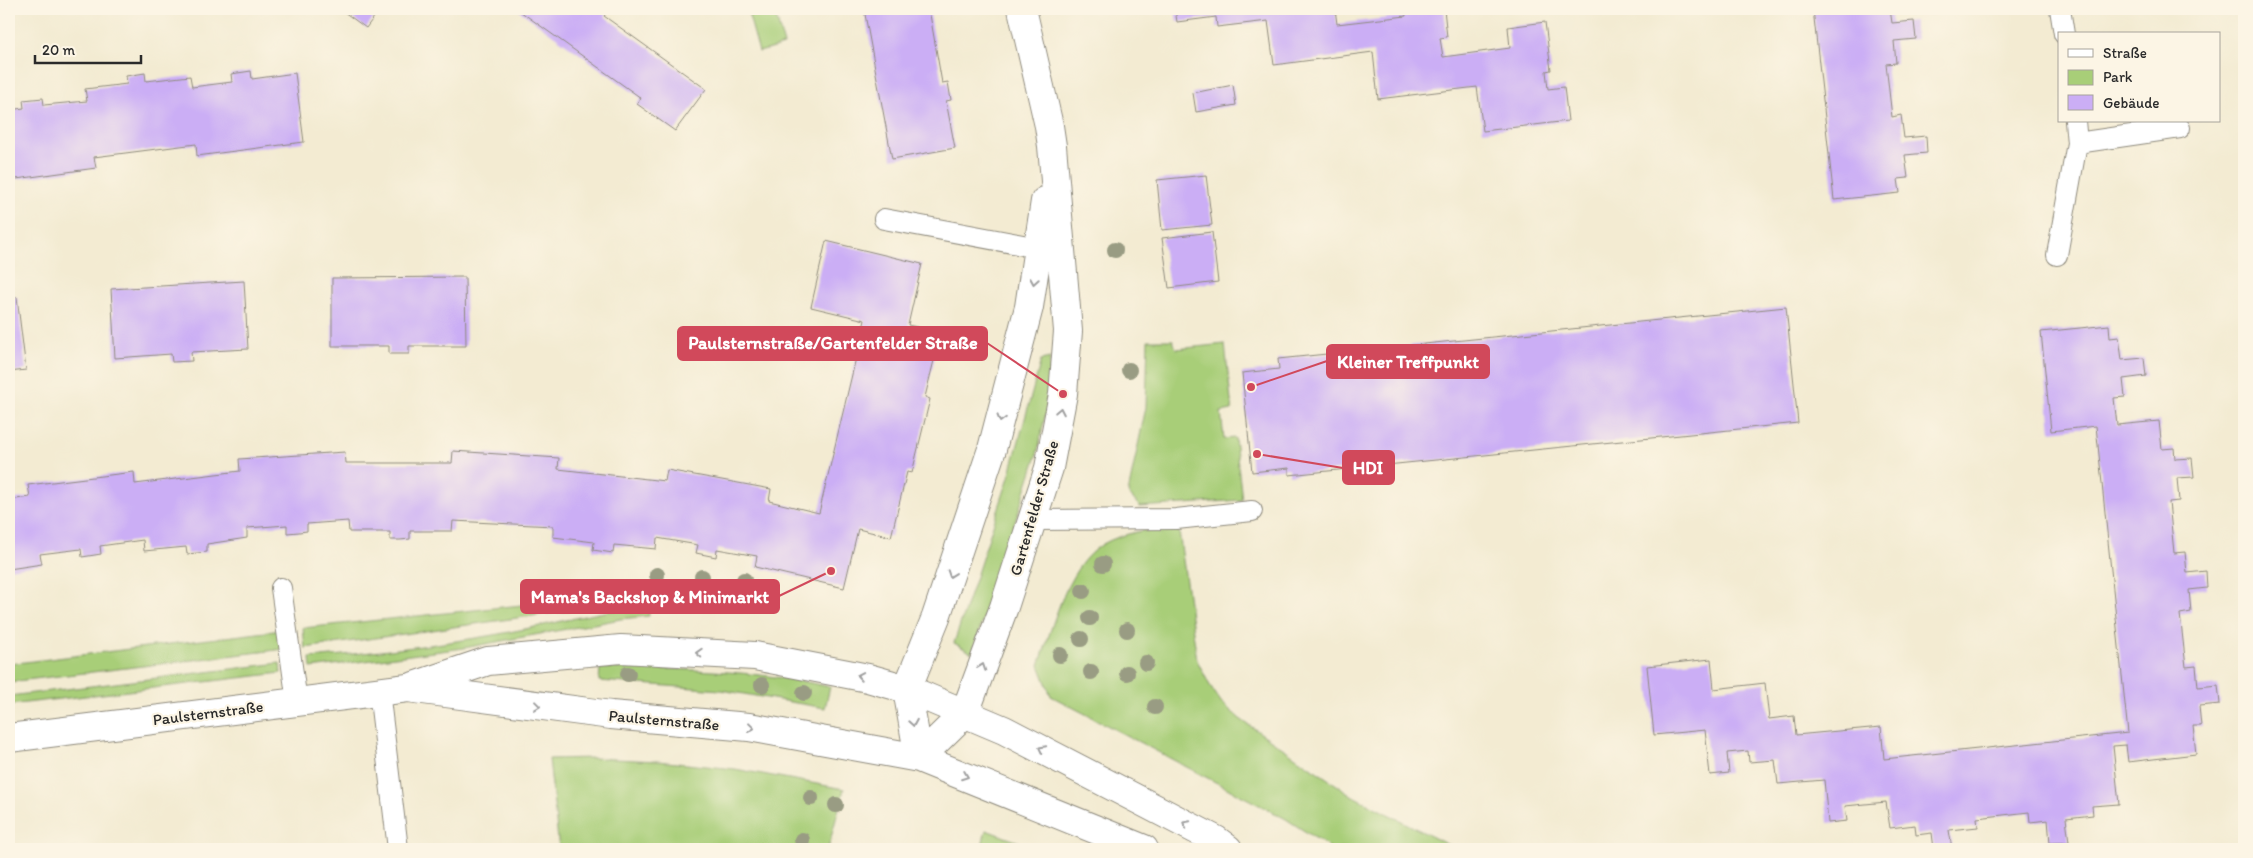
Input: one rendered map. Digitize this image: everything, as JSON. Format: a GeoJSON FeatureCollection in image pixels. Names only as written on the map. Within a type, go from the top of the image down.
{"type":"FeatureCollection","features":[{"type":"Feature","properties":{"kind":"main road","name":"Gartenfelder Straße"},"geometry":{"type":"LineString","coordinates":[[919,758],[965,712],[1004,607],[1049,468],[1063,394],[1068,331],[1052,146],[1045,107],[1022,9]]}},
{"type":"Feature","properties":{"kind":"main road","name":"Gartenfelder Straße"},"geometry":{"type":"LineString","coordinates":[[907,689],[945,591],[992,449],[1029,307],[1039,248],[1052,146]]}},
{"type":"Feature","properties":{"kind":"main road","name":"Paulsternstraße"},"geometry":{"type":"LineString","coordinates":[[9,738],[408,688],[488,661],[620,649],[755,656],[868,678],[907,689]]}},
{"type":"Feature","properties":{"kind":"main road","name":"Paulsternstraße"},"geometry":{"type":"LineString","coordinates":[[408,688],[611,715],[749,727],[919,758]]}},
{"type":"Feature","properties":{"kind":"main road"},"geometry":{"type":"LineString","coordinates":[[907,689],[965,712],[1034,745],[1216,840],[1228,849]]}},
{"type":"Feature","properties":{"kind":"main road"},"geometry":{"type":"LineString","coordinates":[[907,689],[919,758],[1144,849]]}},
{"type":"Feature","properties":{"kind":"lane"},"geometry":{"type":"LineString","coordinates":[[2060,9],[2064,32]]}},
{"type":"Feature","properties":{"kind":"lane"},"geometry":{"type":"LineString","coordinates":[[2057,256],[2077,143],[2075,122]]}},
{"type":"Feature","properties":{"kind":"lane"},"geometry":{"type":"LineString","coordinates":[[2077,143],[2180,128]]}},
{"type":"Feature","properties":{"kind":"lane"},"geometry":{"type":"LineString","coordinates":[[884,219],[1039,248]]}},
{"type":"Feature","properties":{"kind":"lane"},"geometry":{"type":"LineString","coordinates":[[1032,520],[1176,519],[1252,511]]}},
{"type":"Feature","properties":{"kind":"lane"},"geometry":{"type":"LineString","coordinates":[[280,588],[297,702]]}},
{"type":"Feature","properties":{"kind":"lane"},"geometry":{"type":"LineString","coordinates":[[379,691],[398,849]]}},
{"type":"Feature","properties":{"kind":"green space"},"geometry":{"type":"Polygon","coordinates":[[[747,9],[774,9],[784,45],[759,52],[747,9]]]}},
{"type":"Feature","properties":{"kind":"green space"},"geometry":{"type":"Polygon","coordinates":[[[1148,340],[1173,340],[1176,349],[1225,344],[1232,410],[1221,412],[1224,439],[1235,438],[1242,500],[1140,507],[1128,493],[1146,407],[1148,340]]]}},
{"type":"Feature","properties":{"kind":"green space"},"geometry":{"type":"Polygon","coordinates":[[[1050,358],[1048,402],[1037,455],[972,653],[954,643],[1009,477],[1041,360],[1050,358]]]}},
{"type":"Feature","properties":{"kind":"green space"},"geometry":{"type":"Polygon","coordinates":[[[1178,524],[1197,660],[1221,702],[1240,719],[1353,796],[1456,849],[1332,849],[1286,819],[1051,696],[1039,665],[1064,594],[1083,562],[1096,549],[1111,540],[1135,532],[1178,524]]]}},
{"type":"Feature","properties":{"kind":"green space"},"geometry":{"type":"Polygon","coordinates":[[[636,593],[581,609],[305,648],[303,628],[636,593]]]}},
{"type":"Feature","properties":{"kind":"green space"},"geometry":{"type":"Polygon","coordinates":[[[648,606],[649,616],[621,619],[464,648],[311,668],[310,658],[472,639],[601,612],[648,606]]]}},
{"type":"Feature","properties":{"kind":"green space"},"geometry":{"type":"Polygon","coordinates":[[[282,630],[285,649],[9,682],[9,664],[282,630]]]}},
{"type":"Feature","properties":{"kind":"green space"},"geometry":{"type":"Polygon","coordinates":[[[280,663],[281,673],[9,705],[9,696],[280,663]]]}},
{"type":"Feature","properties":{"kind":"green space"},"geometry":{"type":"Polygon","coordinates":[[[600,668],[744,673],[830,687],[825,708],[721,690],[599,681],[600,668]]]}},
{"type":"Feature","properties":{"kind":"green space"},"geometry":{"type":"Polygon","coordinates":[[[592,758],[657,761],[735,769],[844,789],[828,849],[559,849],[549,759],[592,758]]]}},
{"type":"Feature","properties":{"kind":"green space"},"geometry":{"type":"Polygon","coordinates":[[[986,830],[1038,849],[981,849],[986,830]]]}},
{"type":"Feature","properties":{"kind":"building"},"geometry":{"type":"Polygon","coordinates":[[[340,9],[380,9],[366,28],[340,9]]]}},
{"type":"Feature","properties":{"kind":"building"},"geometry":{"type":"Polygon","coordinates":[[[517,9],[607,9],[609,10],[604,16],[706,89],[675,131],[637,104],[641,98],[517,9]]]}},
{"type":"Feature","properties":{"kind":"building"},"geometry":{"type":"Polygon","coordinates":[[[864,9],[929,9],[942,83],[948,82],[951,100],[946,101],[955,148],[892,159],[864,9]]]}},
{"type":"Feature","properties":{"kind":"building"},"geometry":{"type":"Polygon","coordinates":[[[1175,9],[1335,9],[1337,24],[1406,16],[1405,9],[1444,9],[1447,37],[1440,38],[1443,57],[1510,48],[1508,27],[1545,22],[1551,70],[1546,71],[1548,89],[1564,87],[1568,121],[1483,131],[1477,87],[1378,99],[1373,52],[1274,65],[1268,21],[1217,27],[1216,17],[1177,22],[1175,9]]]}},
{"type":"Feature","properties":{"kind":"building"},"geometry":{"type":"Polygon","coordinates":[[[1813,9],[1890,9],[1892,23],[1914,21],[1916,39],[1894,41],[1896,63],[1886,64],[1892,117],[1901,115],[1904,138],[1926,136],[1927,153],[1905,155],[1908,178],[1898,179],[1900,193],[1834,200],[1813,9]]]}},
{"type":"Feature","properties":{"kind":"building"},"geometry":{"type":"Polygon","coordinates":[[[251,71],[252,79],[295,73],[304,142],[197,156],[196,144],[94,157],[96,168],[9,180],[9,110],[24,108],[23,100],[43,98],[44,105],[87,101],[85,89],[127,84],[126,76],[145,73],[146,81],[190,76],[192,87],[232,82],[231,74],[251,71]]]}},
{"type":"Feature","properties":{"kind":"building"},"geometry":{"type":"Polygon","coordinates":[[[1233,85],[1236,105],[1196,112],[1193,93],[1233,85]]]}},
{"type":"Feature","properties":{"kind":"building"},"geometry":{"type":"Polygon","coordinates":[[[1206,175],[1212,225],[1162,230],[1157,180],[1206,175]]]}},
{"type":"Feature","properties":{"kind":"building"},"geometry":{"type":"Polygon","coordinates":[[[1212,232],[1218,282],[1169,288],[1162,238],[1212,232]]]}},
{"type":"Feature","properties":{"kind":"building"},"geometry":{"type":"Polygon","coordinates":[[[826,241],[922,264],[908,325],[941,332],[925,397],[930,399],[912,473],[907,472],[891,537],[858,529],[844,588],[755,567],[757,556],[717,549],[716,557],[696,553],[698,545],[657,538],[656,549],[614,545],[613,553],[593,550],[594,542],[553,537],[553,526],[453,521],[452,531],[410,531],[410,539],[400,540],[390,540],[390,532],[349,532],[348,521],[307,524],[307,531],[287,533],[287,525],[247,528],[247,538],[207,544],[207,552],[187,554],[186,547],[144,551],[143,540],[100,546],[101,554],[82,557],[81,549],[40,554],[42,564],[9,569],[9,500],[30,497],[28,485],[134,472],[135,484],[240,471],[239,459],[345,452],[346,463],[452,463],[453,451],[559,458],[558,469],[665,481],[667,470],[771,489],[769,501],[819,513],[865,320],[811,307],[826,241]]]}},
{"type":"Feature","properties":{"kind":"building"},"geometry":{"type":"Polygon","coordinates":[[[465,277],[466,346],[409,346],[409,354],[389,354],[389,346],[332,346],[332,278],[465,277]]]}},
{"type":"Feature","properties":{"kind":"building"},"geometry":{"type":"Polygon","coordinates":[[[244,281],[248,349],[191,352],[192,361],[172,362],[171,354],[115,358],[111,289],[244,281]]]}},
{"type":"Feature","properties":{"kind":"building"},"geometry":{"type":"Polygon","coordinates":[[[17,297],[26,370],[9,372],[9,298],[17,297]]]}},
{"type":"Feature","properties":{"kind":"building"},"geometry":{"type":"Polygon","coordinates":[[[1786,307],[1798,423],[1289,475],[1289,468],[1252,472],[1242,373],[1279,369],[1278,359],[1786,307]]]}},
{"type":"Feature","properties":{"kind":"building"},"geometry":{"type":"Polygon","coordinates":[[[2109,325],[2110,338],[2119,337],[2122,360],[2144,358],[2146,376],[2123,379],[2125,397],[2114,398],[2117,425],[2159,421],[2162,449],[2174,448],[2175,459],[2192,458],[2194,477],[2177,478],[2179,501],[2169,502],[2174,553],[2185,552],[2187,573],[2206,571],[2207,588],[2189,590],[2191,612],[2180,614],[2186,667],[2196,666],[2198,687],[2218,685],[2220,704],[2199,706],[2201,726],[2193,726],[2196,754],[2128,762],[2126,745],[2113,746],[2119,804],[2092,806],[2093,815],[2066,818],[2069,842],[2050,843],[2048,820],[2030,822],[2029,812],[1977,818],[1978,827],[1949,830],[1952,849],[1934,849],[1932,833],[1916,835],[1915,825],[1890,828],[1886,802],[1845,806],[1847,821],[1828,823],[1824,780],[1778,784],[1775,760],[1749,762],[1748,751],[1727,753],[1729,773],[1710,775],[1705,730],[1654,735],[1647,666],[1711,659],[1714,689],[1765,683],[1769,719],[1794,716],[1796,735],[1881,727],[1884,759],[2128,733],[2096,426],[2051,431],[2041,332],[2109,325]]]}},
{"type":"Feature","properties":{"kind":"place","name":"Kleiner Treffpunkt"},"geometry":{"type":"Point","coordinates":[1251,387]}},
{"type":"Feature","properties":{"kind":"place","name":"Paulsternstraße/Gartenfelder Straße"},"geometry":{"type":"Point","coordinates":[1063,394]}},
{"type":"Feature","properties":{"kind":"place","name":"HDI"},"geometry":{"type":"Point","coordinates":[1257,454]}},
{"type":"Feature","properties":{"kind":"place","name":"Mama's Backshop & Minimarkt"},"geometry":{"type":"Point","coordinates":[831,571]}}]}
